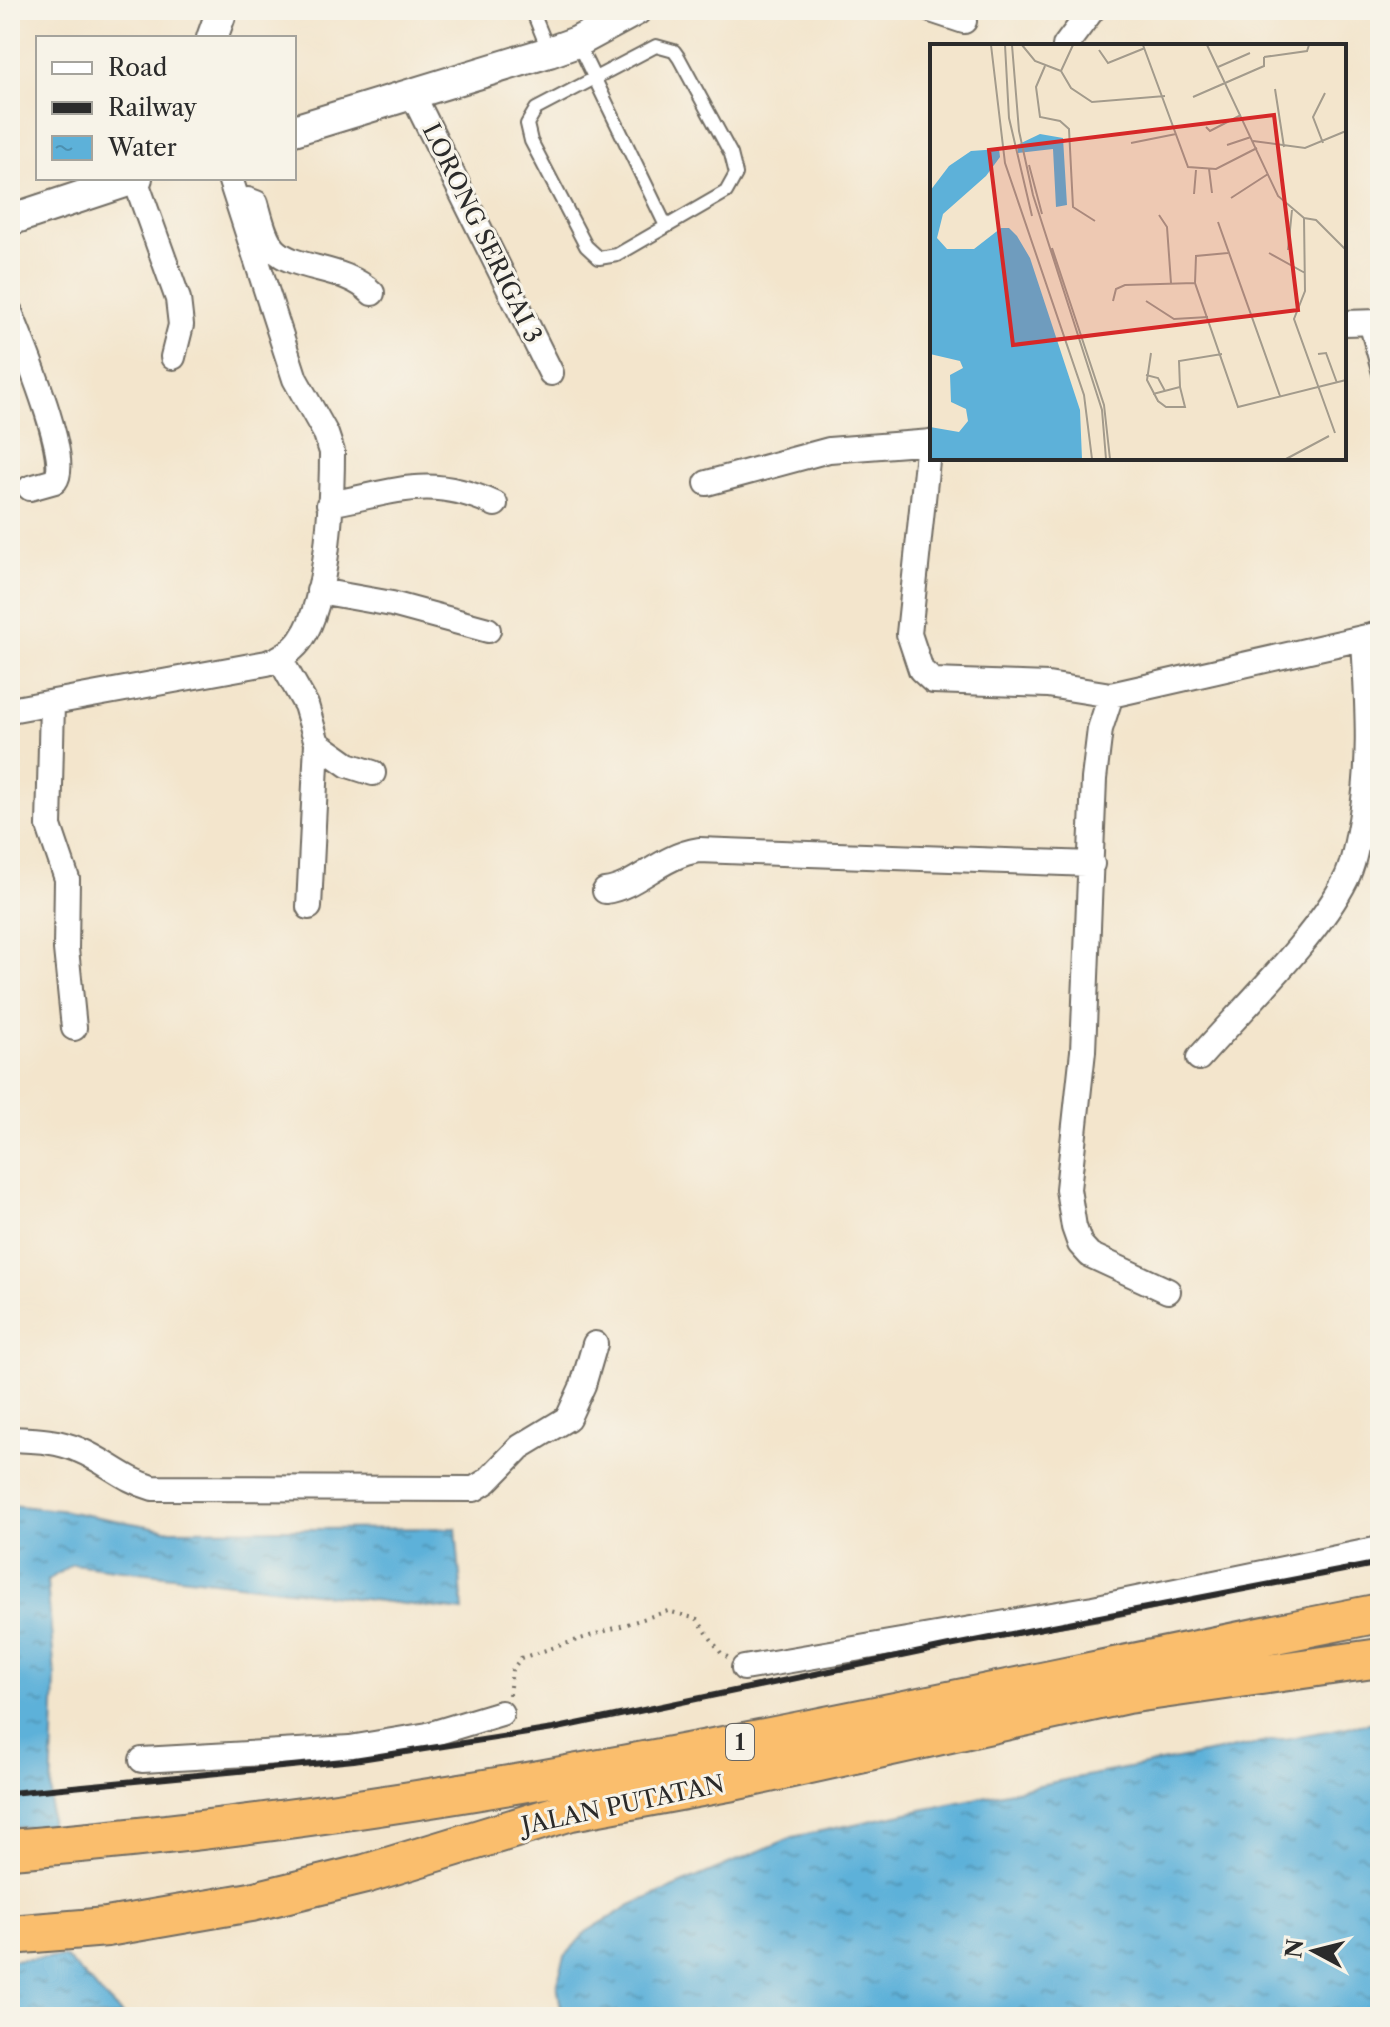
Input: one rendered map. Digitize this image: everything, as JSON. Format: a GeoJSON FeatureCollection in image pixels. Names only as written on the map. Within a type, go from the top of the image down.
{"type":"FeatureCollection","features":[{"type":"Feature","properties":{"kind":"highway","name":"JALAN PUTATAN"},"geometry":{"type":"LineString","coordinates":[[10,1849],[95,1843],[375,1807],[690,1752],[1380,1613]]}},
{"type":"Feature","properties":{"kind":"highway","name":"JALAN PUTATAN"},"geometry":{"type":"LineString","coordinates":[[10,1935],[107,1927],[306,1890],[571,1811],[733,1781],[1127,1694],[1380,1658]]}},
{"type":"Feature","properties":{"kind":"highway"},"geometry":{"type":"LineString","coordinates":[[1042,1679],[1049,1689],[1059,1691],[1127,1694]]}},
{"type":"Feature","properties":{"kind":"highway"},"geometry":{"type":"LineString","coordinates":[[690,1752],[716,1757],[733,1781]]}},
{"type":"Feature","properties":{"kind":"street"},"geometry":{"type":"LineString","coordinates":[[213,36],[222,10]]}},
{"type":"Feature","properties":{"kind":"street"},"geometry":{"type":"LineString","coordinates":[[296,129],[563,47],[636,10]]}},
{"type":"Feature","properties":{"kind":"street"},"geometry":{"type":"LineString","coordinates":[[931,10],[964,21]]}},
{"type":"Feature","properties":{"kind":"street"},"geometry":{"type":"LineString","coordinates":[[1066,44],[1092,10]]}},
{"type":"Feature","properties":{"kind":"street","name":"LORONG SERIGAI 3"},"geometry":{"type":"LineString","coordinates":[[412,93],[551,373]]}},
{"type":"Feature","properties":{"kind":"street"},"geometry":{"type":"LineString","coordinates":[[10,220],[130,180]]}},
{"type":"Feature","properties":{"kind":"street"},"geometry":{"type":"LineString","coordinates":[[137,180],[178,299],[181,325],[173,357]]}},
{"type":"Feature","properties":{"kind":"street"},"geometry":{"type":"LineString","coordinates":[[10,710],[280,659],[303,638],[319,591],[332,452],[326,434],[295,379],[266,256],[234,190]]}},
{"type":"Feature","properties":{"kind":"street"},"geometry":{"type":"LineString","coordinates":[[266,256],[292,259],[354,277],[372,293]]}},
{"type":"Feature","properties":{"kind":"street"},"geometry":{"type":"LineString","coordinates":[[10,312],[46,411],[60,466],[55,481],[30,488]]}},
{"type":"Feature","properties":{"kind":"street"},"geometry":{"type":"LineString","coordinates":[[707,483],[829,450],[930,442],[909,634],[921,670],[933,681],[1048,685],[1111,695],[1372,636],[1368,776],[1355,854],[1345,881],[1309,931],[1199,1058]]}},
{"type":"Feature","properties":{"kind":"street"},"geometry":{"type":"LineString","coordinates":[[329,504],[431,486],[454,488],[495,504]]}},
{"type":"Feature","properties":{"kind":"street"},"geometry":{"type":"LineString","coordinates":[[319,591],[392,604],[488,630]]}},
{"type":"Feature","properties":{"kind":"street"},"geometry":{"type":"LineString","coordinates":[[280,659],[306,705],[317,743],[309,907]]}},
{"type":"Feature","properties":{"kind":"street"},"geometry":{"type":"LineString","coordinates":[[1111,695],[1100,729],[1094,779],[1082,1061],[1067,1170],[1069,1206],[1080,1244],[1090,1255],[1168,1291]]}},
{"type":"Feature","properties":{"kind":"street"},"geometry":{"type":"LineString","coordinates":[[52,704],[49,826],[67,879],[66,949],[74,1028]]}},
{"type":"Feature","properties":{"kind":"street"},"geometry":{"type":"LineString","coordinates":[[317,743],[348,765],[373,773]]}},
{"type":"Feature","properties":{"kind":"street"},"geometry":{"type":"LineString","coordinates":[[605,891],[621,889],[637,876],[679,853],[699,850],[1092,864]]}},
{"type":"Feature","properties":{"kind":"street"},"geometry":{"type":"LineString","coordinates":[[10,1439],[57,1442],[81,1450],[133,1483],[153,1488],[474,1489],[487,1481],[520,1447],[568,1418],[583,1385],[595,1344]]}},
{"type":"Feature","properties":{"kind":"street"},"geometry":{"type":"LineString","coordinates":[[744,1668],[1087,1609],[1380,1549]]}},
{"type":"Feature","properties":{"kind":"street"},"geometry":{"type":"LineString","coordinates":[[142,1760],[350,1748],[428,1735],[501,1713]]}},
{"type":"Feature","properties":{"kind":"lane"},"geometry":{"type":"LineString","coordinates":[[532,10],[563,47],[595,78],[666,226]]}},
{"type":"Feature","properties":{"kind":"lane"},"geometry":{"type":"LineString","coordinates":[[665,46],[674,51],[731,154],[736,174],[733,185],[617,255],[599,258],[593,255],[527,132],[530,114],[595,78],[647,49],[665,46]]}},
{"type":"Feature","properties":{"kind":"lane"},"geometry":{"type":"LineString","coordinates":[[1363,323],[1380,377]]}},
{"type":"Feature","properties":{"kind":"path"},"geometry":{"type":"LineString","coordinates":[[501,1713],[508,1696],[512,1670],[521,1658],[668,1611],[697,1619],[721,1653],[744,1668]]}},
{"type":"Feature","properties":{"kind":"water"},"geometry":{"type":"Polygon","coordinates":[[[10,1505],[59,1510],[171,1530],[456,1528],[463,1611],[72,1564],[47,1581],[55,1677],[50,1825],[10,1828],[10,1505]]]}},
{"type":"Feature","properties":{"kind":"water"},"geometry":{"type":"Polygon","coordinates":[[[1380,1721],[1380,2017],[564,2017],[562,2014],[557,1984],[565,1956],[586,1932],[631,1905],[793,1837],[1054,1782],[1380,1721]]]}},
{"type":"Feature","properties":{"kind":"water"},"geometry":{"type":"Polygon","coordinates":[[[65,1957],[124,2017],[10,2017],[10,1960],[65,1957]]]}},
{"type":"Feature","properties":{"kind":"railway"},"geometry":{"type":"LineString","coordinates":[[10,1793],[354,1760],[553,1729],[949,1646],[1380,1563]]}}]}
